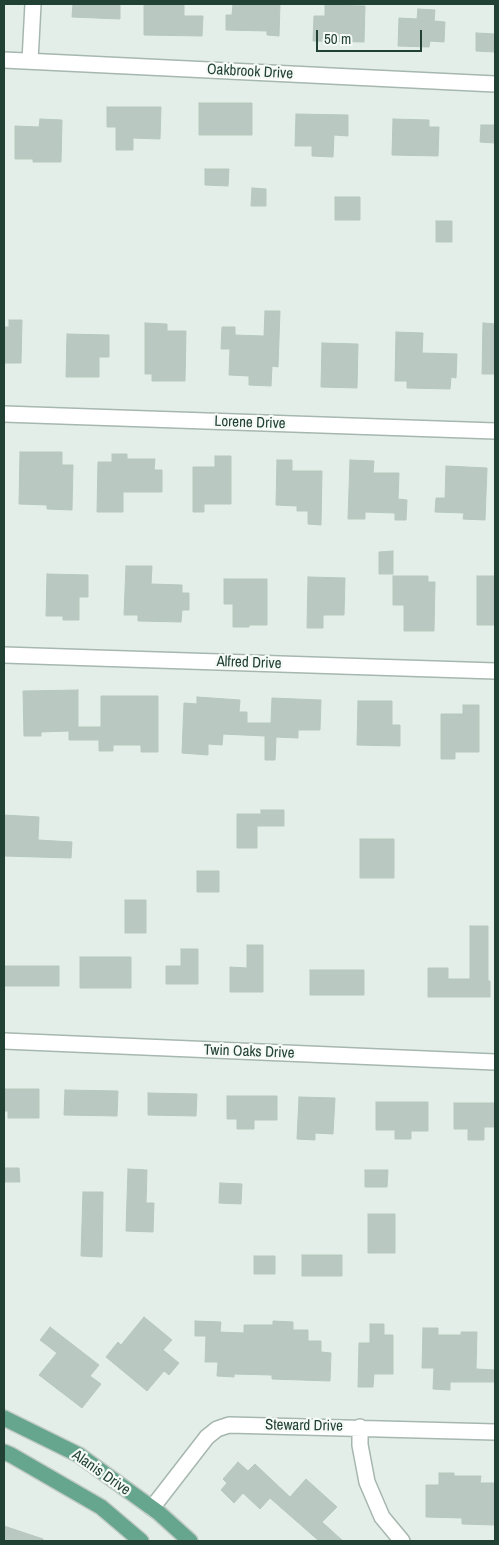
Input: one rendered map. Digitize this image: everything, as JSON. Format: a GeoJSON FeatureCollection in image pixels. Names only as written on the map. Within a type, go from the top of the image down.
{"type":"FeatureCollection","features":[{"type":"Feature","properties":{"kind":"main road","name":"Alanis Drive"},"geometry":{"type":"LineString","coordinates":[[4,1418],[80,1455],[152,1508],[190,1541]]}},
{"type":"Feature","properties":{"kind":"main road","name":"Alanis Drive"},"geometry":{"type":"LineString","coordinates":[[4,1452],[101,1507],[141,1541]]}},
{"type":"Feature","properties":{"kind":"street"},"geometry":{"type":"LineString","coordinates":[[30,61],[33,4]]}},
{"type":"Feature","properties":{"kind":"street","name":"Oakbrook Drive"},"geometry":{"type":"LineString","coordinates":[[4,60],[495,84]]}},
{"type":"Feature","properties":{"kind":"street","name":"Lorene Drive"},"geometry":{"type":"LineString","coordinates":[[4,414],[495,432]]}},
{"type":"Feature","properties":{"kind":"street","name":"Alfred Drive"},"geometry":{"type":"LineString","coordinates":[[4,655],[495,671]]}},
{"type":"Feature","properties":{"kind":"street","name":"Twin Oaks Drive"},"geometry":{"type":"LineString","coordinates":[[4,1041],[495,1062]]}},
{"type":"Feature","properties":{"kind":"street","name":"Steward Drive"},"geometry":{"type":"LineString","coordinates":[[152,1508],[207,1437],[217,1429],[230,1425],[495,1432]]}},
{"type":"Feature","properties":{"kind":"street"},"geometry":{"type":"LineString","coordinates":[[360,1428],[360,1444],[367,1482],[382,1517],[402,1541]]}},
{"type":"Feature","properties":{"kind":"building"},"geometry":{"type":"Polygon","coordinates":[[[73,4],[120,4],[120,19],[72,17],[73,4]]]}},
{"type":"Feature","properties":{"kind":"building"},"geometry":{"type":"Polygon","coordinates":[[[144,4],[184,4],[184,16],[203,16],[202,36],[144,35],[144,4]]]}},
{"type":"Feature","properties":{"kind":"building"},"geometry":{"type":"Polygon","coordinates":[[[233,4],[280,4],[279,36],[267,35],[267,31],[226,30],[226,15],[232,15],[233,4]]]}},
{"type":"Feature","properties":{"kind":"building"},"geometry":{"type":"Polygon","coordinates":[[[325,5],[365,6],[364,42],[313,41],[314,16],[325,16],[325,5]]]}},
{"type":"Feature","properties":{"kind":"building"},"geometry":{"type":"Polygon","coordinates":[[[418,9],[435,10],[434,21],[445,22],[444,42],[430,41],[429,47],[398,46],[399,18],[417,19],[418,9]]]}},
{"type":"Feature","properties":{"kind":"building"},"geometry":{"type":"Polygon","coordinates":[[[476,33],[495,34],[495,52],[476,51],[476,33]]]}},
{"type":"Feature","properties":{"kind":"building"},"geometry":{"type":"Polygon","coordinates":[[[199,103],[252,103],[252,135],[199,135],[199,103]]]}},
{"type":"Feature","properties":{"kind":"building"},"geometry":{"type":"Polygon","coordinates":[[[107,107],[161,107],[160,139],[133,138],[133,150],[116,150],[116,127],[107,127],[107,107]]]}},
{"type":"Feature","properties":{"kind":"building"},"geometry":{"type":"Polygon","coordinates":[[[296,114],[348,115],[348,136],[334,135],[333,157],[312,156],[312,146],[295,146],[296,114]]]}},
{"type":"Feature","properties":{"kind":"building"},"geometry":{"type":"Polygon","coordinates":[[[40,119],[62,120],[61,162],[33,162],[33,159],[15,159],[15,126],[39,127],[40,119]]]}},
{"type":"Feature","properties":{"kind":"building"},"geometry":{"type":"Polygon","coordinates":[[[393,119],[429,120],[429,127],[439,127],[438,156],[392,155],[393,119]]]}},
{"type":"Feature","properties":{"kind":"building"},"geometry":{"type":"Polygon","coordinates":[[[481,125],[495,125],[495,143],[480,142],[481,125]]]}},
{"type":"Feature","properties":{"kind":"building"},"geometry":{"type":"Polygon","coordinates":[[[205,169],[229,169],[228,186],[205,185],[205,169]]]}},
{"type":"Feature","properties":{"kind":"building"},"geometry":{"type":"Polygon","coordinates":[[[252,188],[266,189],[266,206],[251,206],[252,188]]]}},
{"type":"Feature","properties":{"kind":"building"},"geometry":{"type":"Polygon","coordinates":[[[335,197],[360,197],[360,220],[335,220],[335,197]]]}},
{"type":"Feature","properties":{"kind":"building"},"geometry":{"type":"Polygon","coordinates":[[[436,221],[452,221],[452,242],[436,242],[436,221]]]}},
{"type":"Feature","properties":{"kind":"building"},"geometry":{"type":"Polygon","coordinates":[[[265,311],[280,311],[278,367],[272,366],[271,386],[249,385],[249,376],[229,375],[230,349],[221,349],[222,327],[235,327],[235,335],[264,336],[265,311]]]}},
{"type":"Feature","properties":{"kind":"building"},"geometry":{"type":"Polygon","coordinates":[[[9,320],[22,320],[21,363],[4,363],[4,327],[9,327],[9,320]]]}},
{"type":"Feature","properties":{"kind":"building"},"geometry":{"type":"Polygon","coordinates":[[[145,323],[167,324],[167,331],[186,331],[185,381],[152,381],[152,374],[145,374],[145,323]]]}},
{"type":"Feature","properties":{"kind":"building"},"geometry":{"type":"Polygon","coordinates":[[[483,323],[495,324],[495,374],[482,374],[483,323]]]}},
{"type":"Feature","properties":{"kind":"building"},"geometry":{"type":"Polygon","coordinates":[[[396,332],[423,333],[422,353],[457,354],[456,378],[451,377],[450,389],[407,388],[407,381],[395,381],[396,332]]]}},
{"type":"Feature","properties":{"kind":"building"},"geometry":{"type":"Polygon","coordinates":[[[67,334],[109,335],[109,357],[99,357],[99,377],[66,377],[67,334]]]}},
{"type":"Feature","properties":{"kind":"building"},"geometry":{"type":"Polygon","coordinates":[[[322,343],[358,344],[357,388],[321,387],[322,343]]]}},
{"type":"Feature","properties":{"kind":"building"},"geometry":{"type":"Polygon","coordinates":[[[20,452],[62,452],[62,465],[73,465],[72,510],[47,509],[47,505],[19,504],[20,452]]]}},
{"type":"Feature","properties":{"kind":"building"},"geometry":{"type":"Polygon","coordinates":[[[112,454],[127,454],[127,459],[155,459],[154,470],[162,470],[162,492],[123,492],[123,512],[97,512],[98,462],[112,462],[112,454]]]}},
{"type":"Feature","properties":{"kind":"building"},"geometry":{"type":"Polygon","coordinates":[[[215,456],[231,456],[231,504],[204,504],[204,512],[193,512],[193,467],[215,467],[215,456]]]}},
{"type":"Feature","properties":{"kind":"building"},"geometry":{"type":"Polygon","coordinates":[[[277,460],[292,460],[292,471],[322,471],[321,525],[308,524],[308,511],[297,511],[297,506],[276,505],[277,460]]]}},
{"type":"Feature","properties":{"kind":"building"},"geometry":{"type":"Polygon","coordinates":[[[350,460],[374,461],[373,473],[399,473],[398,499],[407,500],[406,520],[395,520],[395,513],[365,512],[365,519],[348,519],[350,460]]]}},
{"type":"Feature","properties":{"kind":"building"},"geometry":{"type":"Polygon","coordinates":[[[446,466],[487,468],[485,520],[463,519],[464,513],[435,512],[436,498],[445,498],[446,466]]]}},
{"type":"Feature","properties":{"kind":"building"},"geometry":{"type":"Polygon","coordinates":[[[393,551],[393,574],[379,574],[379,552],[393,551]]]}},
{"type":"Feature","properties":{"kind":"building"},"geometry":{"type":"Polygon","coordinates":[[[126,566],[152,566],[151,584],[182,585],[182,593],[189,593],[189,610],[182,610],[181,622],[138,621],[138,615],[124,615],[126,566]]]}},
{"type":"Feature","properties":{"kind":"building"},"geometry":{"type":"Polygon","coordinates":[[[47,574],[88,575],[88,597],[79,597],[79,620],[63,620],[63,616],[46,616],[47,574]]]}},
{"type":"Feature","properties":{"kind":"building"},"geometry":{"type":"Polygon","coordinates":[[[393,576],[428,576],[428,582],[435,582],[434,631],[404,631],[404,605],[393,605],[393,576]]]}},
{"type":"Feature","properties":{"kind":"building"},"geometry":{"type":"Polygon","coordinates":[[[477,576],[495,576],[495,625],[477,625],[477,576]]]}},
{"type":"Feature","properties":{"kind":"building"},"geometry":{"type":"Polygon","coordinates":[[[308,577],[345,578],[344,615],[323,615],[323,628],[307,628],[308,577]]]}},
{"type":"Feature","properties":{"kind":"building"},"geometry":{"type":"Polygon","coordinates":[[[224,579],[267,579],[267,625],[233,627],[233,604],[224,604],[224,579]]]}},
{"type":"Feature","properties":{"kind":"building"},"geometry":{"type":"Polygon","coordinates":[[[78,690],[78,727],[101,727],[101,696],[158,696],[158,752],[141,752],[141,745],[113,745],[113,751],[99,751],[99,740],[69,740],[69,731],[41,732],[41,736],[24,736],[23,691],[78,690]]]}},
{"type":"Feature","properties":{"kind":"building"},"geometry":{"type":"Polygon","coordinates":[[[197,697],[240,700],[239,712],[247,712],[247,723],[271,723],[272,698],[321,700],[320,730],[298,730],[298,738],[276,737],[275,760],[265,760],[265,736],[223,734],[222,745],[208,744],[208,755],[182,753],[184,703],[197,704],[197,697]]]}},
{"type":"Feature","properties":{"kind":"building"},"geometry":{"type":"Polygon","coordinates":[[[358,701],[392,701],[392,725],[400,725],[400,746],[357,745],[358,701]]]}},
{"type":"Feature","properties":{"kind":"building"},"geometry":{"type":"Polygon","coordinates":[[[463,705],[479,705],[479,752],[455,752],[455,759],[441,759],[441,714],[463,714],[463,705]]]}},
{"type":"Feature","properties":{"kind":"building"},"geometry":{"type":"Polygon","coordinates":[[[261,810],[284,810],[284,826],[257,826],[257,848],[237,848],[237,814],[261,814],[261,810]]]}},
{"type":"Feature","properties":{"kind":"building"},"geometry":{"type":"Polygon","coordinates":[[[4,815],[39,817],[38,840],[72,842],[71,858],[4,856],[4,815]]]}},
{"type":"Feature","properties":{"kind":"building"},"geometry":{"type":"Polygon","coordinates":[[[360,839],[394,839],[394,878],[360,878],[360,839]]]}},
{"type":"Feature","properties":{"kind":"building"},"geometry":{"type":"Polygon","coordinates":[[[197,871],[219,871],[219,892],[197,892],[197,871]]]}},
{"type":"Feature","properties":{"kind":"building"},"geometry":{"type":"Polygon","coordinates":[[[125,900],[146,900],[146,933],[125,933],[125,900]]]}},
{"type":"Feature","properties":{"kind":"building"},"geometry":{"type":"Polygon","coordinates":[[[470,926],[488,926],[488,981],[490,981],[490,997],[428,997],[428,968],[448,968],[448,979],[470,979],[470,926]]]}},
{"type":"Feature","properties":{"kind":"building"},"geometry":{"type":"Polygon","coordinates":[[[247,945],[263,945],[263,992],[230,992],[230,967],[247,968],[247,945]]]}},
{"type":"Feature","properties":{"kind":"building"},"geometry":{"type":"Polygon","coordinates":[[[181,949],[198,949],[198,984],[166,984],[166,966],[181,966],[181,949]]]}},
{"type":"Feature","properties":{"kind":"building"},"geometry":{"type":"Polygon","coordinates":[[[80,957],[131,957],[131,988],[80,988],[80,957]]]}},
{"type":"Feature","properties":{"kind":"building"},"geometry":{"type":"Polygon","coordinates":[[[4,966],[59,966],[59,986],[4,986],[4,966]]]}},
{"type":"Feature","properties":{"kind":"building"},"geometry":{"type":"Polygon","coordinates":[[[310,970],[364,970],[364,995],[310,995],[310,970]]]}},
{"type":"Feature","properties":{"kind":"building"},"geometry":{"type":"Polygon","coordinates":[[[4,1089],[39,1089],[39,1118],[8,1118],[8,1111],[4,1111],[4,1089]]]}},
{"type":"Feature","properties":{"kind":"building"},"geometry":{"type":"Polygon","coordinates":[[[65,1090],[118,1091],[117,1116],[64,1115],[65,1090]]]}},
{"type":"Feature","properties":{"kind":"building"},"geometry":{"type":"Polygon","coordinates":[[[148,1093],[197,1094],[196,1116],[148,1115],[148,1093]]]}},
{"type":"Feature","properties":{"kind":"building"},"geometry":{"type":"Polygon","coordinates":[[[227,1096],[277,1096],[277,1120],[254,1120],[254,1129],[237,1129],[237,1119],[227,1119],[227,1096]]]}},
{"type":"Feature","properties":{"kind":"building"},"geometry":{"type":"Polygon","coordinates":[[[299,1097],[335,1098],[333,1134],[315,1133],[315,1140],[297,1139],[299,1097]]]}},
{"type":"Feature","properties":{"kind":"building"},"geometry":{"type":"Polygon","coordinates":[[[376,1102],[428,1102],[428,1131],[411,1131],[411,1139],[395,1139],[395,1130],[376,1130],[376,1102]]]}},
{"type":"Feature","properties":{"kind":"building"},"geometry":{"type":"Polygon","coordinates":[[[454,1103],[495,1103],[495,1127],[484,1127],[484,1140],[468,1140],[468,1129],[454,1129],[454,1103]]]}},
{"type":"Feature","properties":{"kind":"building"},"geometry":{"type":"Polygon","coordinates":[[[4,1168],[19,1168],[20,1182],[4,1182],[4,1168]]]}},
{"type":"Feature","properties":{"kind":"building"},"geometry":{"type":"Polygon","coordinates":[[[128,1169],[147,1170],[146,1203],[154,1203],[153,1232],[126,1231],[128,1169]]]}},
{"type":"Feature","properties":{"kind":"building"},"geometry":{"type":"Polygon","coordinates":[[[365,1170],[388,1170],[387,1187],[365,1187],[365,1170]]]}},
{"type":"Feature","properties":{"kind":"building"},"geometry":{"type":"Polygon","coordinates":[[[220,1183],[242,1184],[241,1204],[219,1203],[220,1183]]]}},
{"type":"Feature","properties":{"kind":"building"},"geometry":{"type":"Polygon","coordinates":[[[83,1192],[103,1192],[102,1257],[81,1256],[83,1192]]]}},
{"type":"Feature","properties":{"kind":"building"},"geometry":{"type":"Polygon","coordinates":[[[368,1214],[395,1214],[395,1253],[368,1253],[368,1214]]]}},
{"type":"Feature","properties":{"kind":"building"},"geometry":{"type":"Polygon","coordinates":[[[302,1255],[342,1255],[342,1276],[302,1276],[302,1255]]]}},
{"type":"Feature","properties":{"kind":"building"},"geometry":{"type":"Polygon","coordinates":[[[254,1256],[275,1256],[275,1274],[254,1274],[254,1256]]]}},
{"type":"Feature","properties":{"kind":"building"},"geometry":{"type":"Polygon","coordinates":[[[144,1317],[172,1340],[163,1350],[179,1363],[169,1375],[164,1371],[147,1391],[106,1357],[118,1342],[121,1345],[144,1317]]]}},
{"type":"Feature","properties":{"kind":"building"},"geometry":{"type":"Polygon","coordinates":[[[195,1321],[221,1322],[220,1332],[244,1333],[244,1325],[273,1325],[273,1321],[293,1322],[293,1330],[308,1330],[308,1341],[321,1341],[321,1352],[331,1353],[330,1381],[272,1379],[272,1375],[234,1374],[234,1377],[217,1376],[218,1362],[205,1362],[206,1336],[195,1336],[195,1321]]]}},
{"type":"Feature","properties":{"kind":"building"},"geometry":{"type":"Polygon","coordinates":[[[370,1324],[384,1324],[384,1335],[393,1335],[393,1374],[374,1374],[373,1387],[358,1387],[359,1343],[370,1343],[370,1324]]]}},
{"type":"Feature","properties":{"kind":"building"},"geometry":{"type":"Polygon","coordinates":[[[50,1327],[99,1365],[90,1376],[101,1384],[82,1408],[39,1375],[57,1353],[40,1340],[50,1327]]]}},
{"type":"Feature","properties":{"kind":"building"},"geometry":{"type":"Polygon","coordinates":[[[423,1328],[438,1328],[438,1335],[461,1335],[461,1332],[477,1332],[476,1369],[495,1370],[495,1382],[450,1382],[450,1390],[433,1389],[434,1368],[422,1368],[423,1328]]]}},
{"type":"Feature","properties":{"kind":"building"},"geometry":{"type":"Polygon","coordinates":[[[238,1462],[248,1471],[255,1464],[290,1497],[306,1479],[337,1507],[322,1522],[343,1541],[319,1541],[270,1498],[260,1509],[243,1493],[234,1503],[221,1490],[227,1483],[223,1479],[238,1462]]]}},
{"type":"Feature","properties":{"kind":"building"},"geometry":{"type":"Polygon","coordinates":[[[439,1473],[454,1473],[454,1476],[481,1476],[480,1483],[495,1483],[495,1525],[462,1524],[462,1518],[426,1517],[426,1485],[439,1485],[439,1473]]]}},
{"type":"Feature","properties":{"kind":"building"},"geometry":{"type":"Polygon","coordinates":[[[4,1526],[43,1539],[43,1541],[4,1541],[4,1526]]]}}]}
